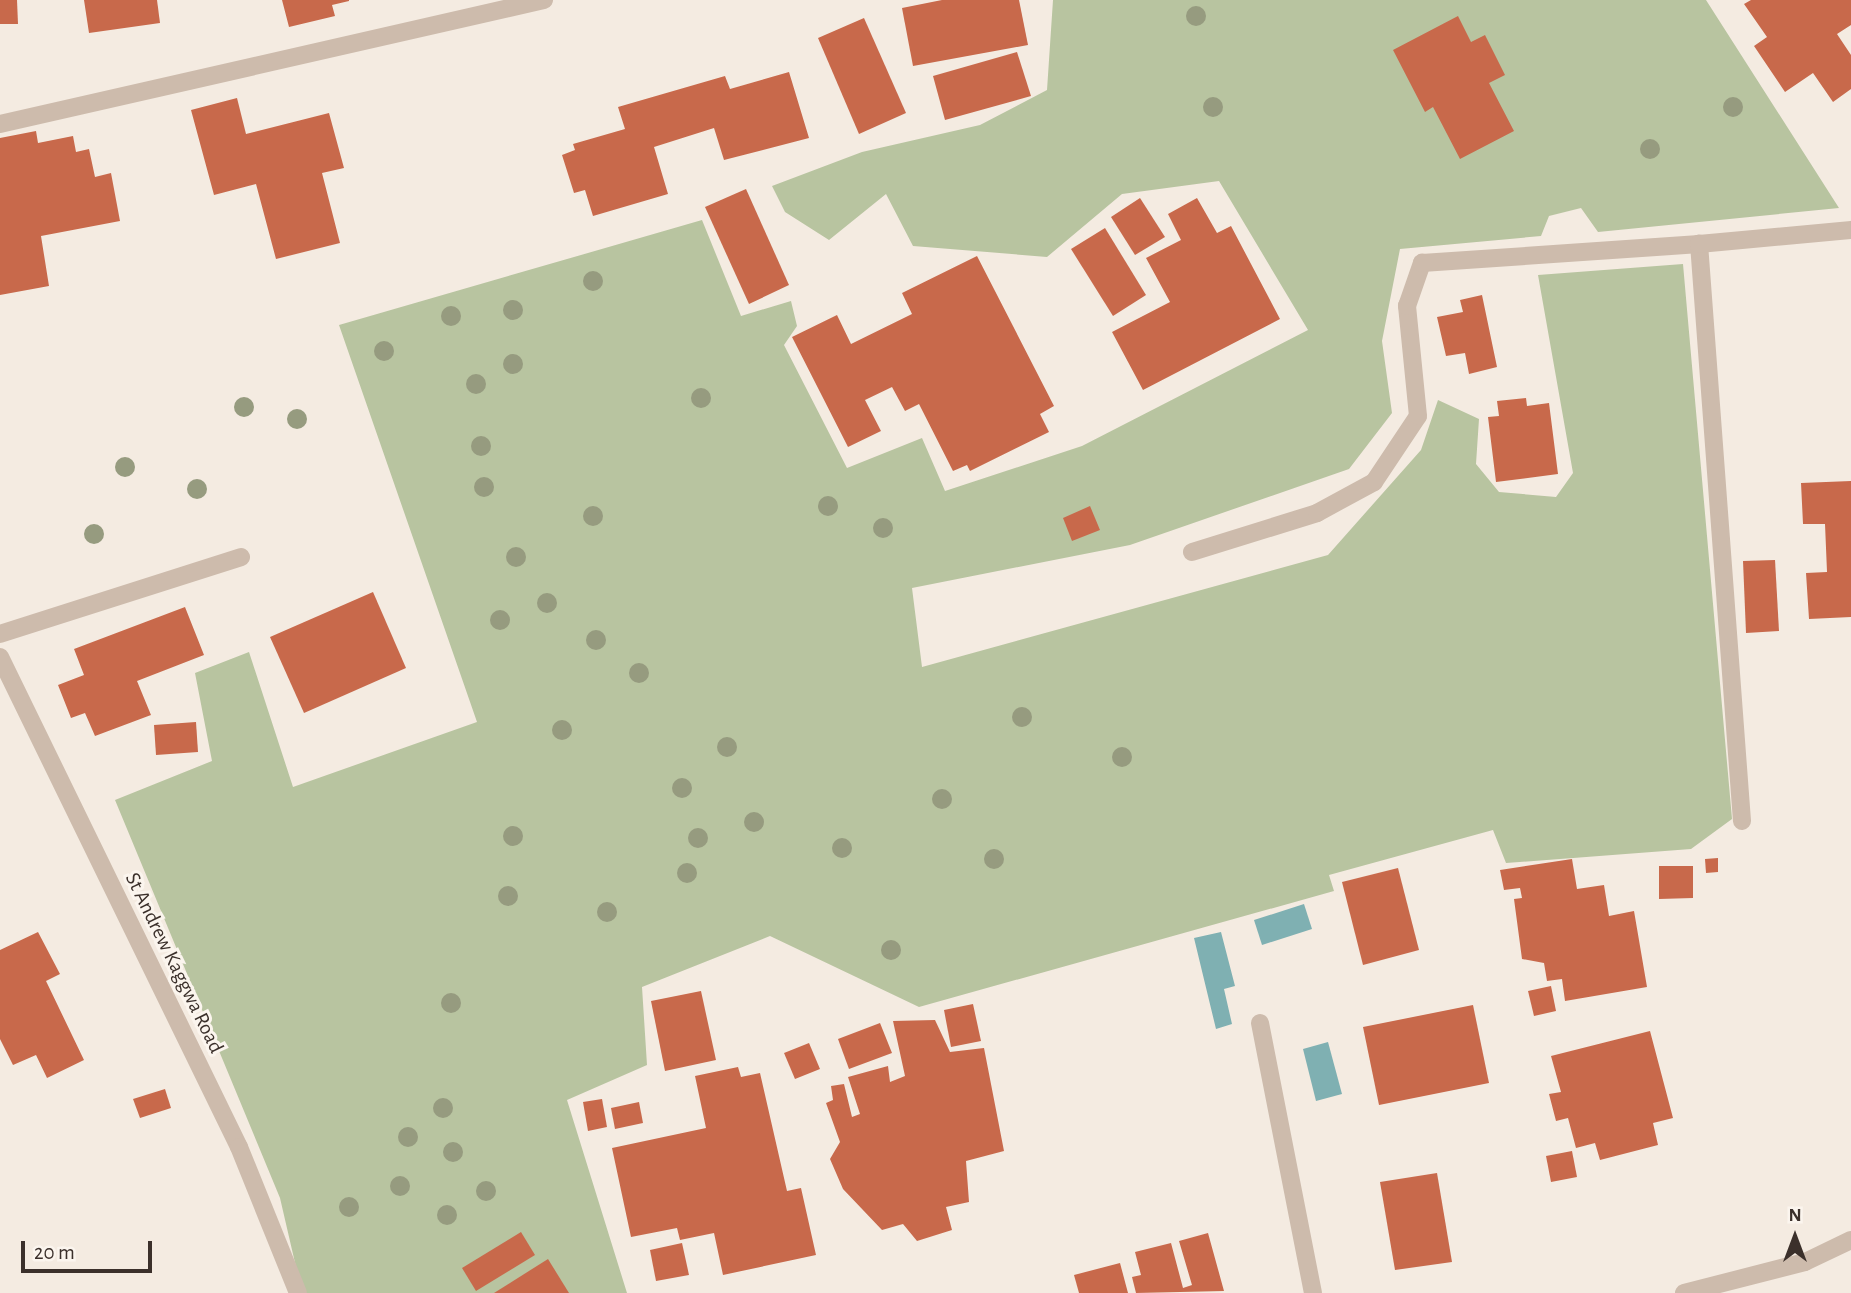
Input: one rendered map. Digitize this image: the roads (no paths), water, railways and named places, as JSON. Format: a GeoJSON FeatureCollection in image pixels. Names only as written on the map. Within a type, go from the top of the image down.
{"type":"FeatureCollection","features":[{"type":"Feature","properties":{"kind":"street"},"geometry":{"type":"LineString","coordinates":[[0,124],[544,0]]}},
{"type":"Feature","properties":{"kind":"street"},"geometry":{"type":"LineString","coordinates":[[1192,552],[1317,513],[1374,482],[1418,416],[1407,306],[1422,263],[1851,230]]}},
{"type":"Feature","properties":{"kind":"street"},"geometry":{"type":"LineString","coordinates":[[1699,243],[1742,821]]}},
{"type":"Feature","properties":{"kind":"street"},"geometry":{"type":"LineString","coordinates":[[0,634],[241,557]]}},
{"type":"Feature","properties":{"kind":"street","name":"St Andrew Kaggwa Road"},"geometry":{"type":"LineString","coordinates":[[0,657],[239,1147],[298,1293]]}},
{"type":"Feature","properties":{"kind":"street"},"geometry":{"type":"LineString","coordinates":[[1260,1023],[1313,1293]]}},
{"type":"Feature","properties":{"kind":"street"},"geometry":{"type":"LineString","coordinates":[[1684,1293],[1805,1262],[1851,1240]]}},
{"type":"Feature","properties":{"kind":"water"},"geometry":{"type":"Polygon","coordinates":[[[1304,904],[1312,929],[1262,945],[1254,920],[1304,904]]]}},
{"type":"Feature","properties":{"kind":"water"},"geometry":{"type":"Polygon","coordinates":[[[1221,932],[1235,986],[1224,989],[1232,1024],[1216,1029],[1194,938],[1221,932]]]}},
{"type":"Feature","properties":{"kind":"water"},"geometry":{"type":"Polygon","coordinates":[[[1328,1042],[1342,1094],[1316,1101],[1303,1049],[1328,1042]]]}}]}
